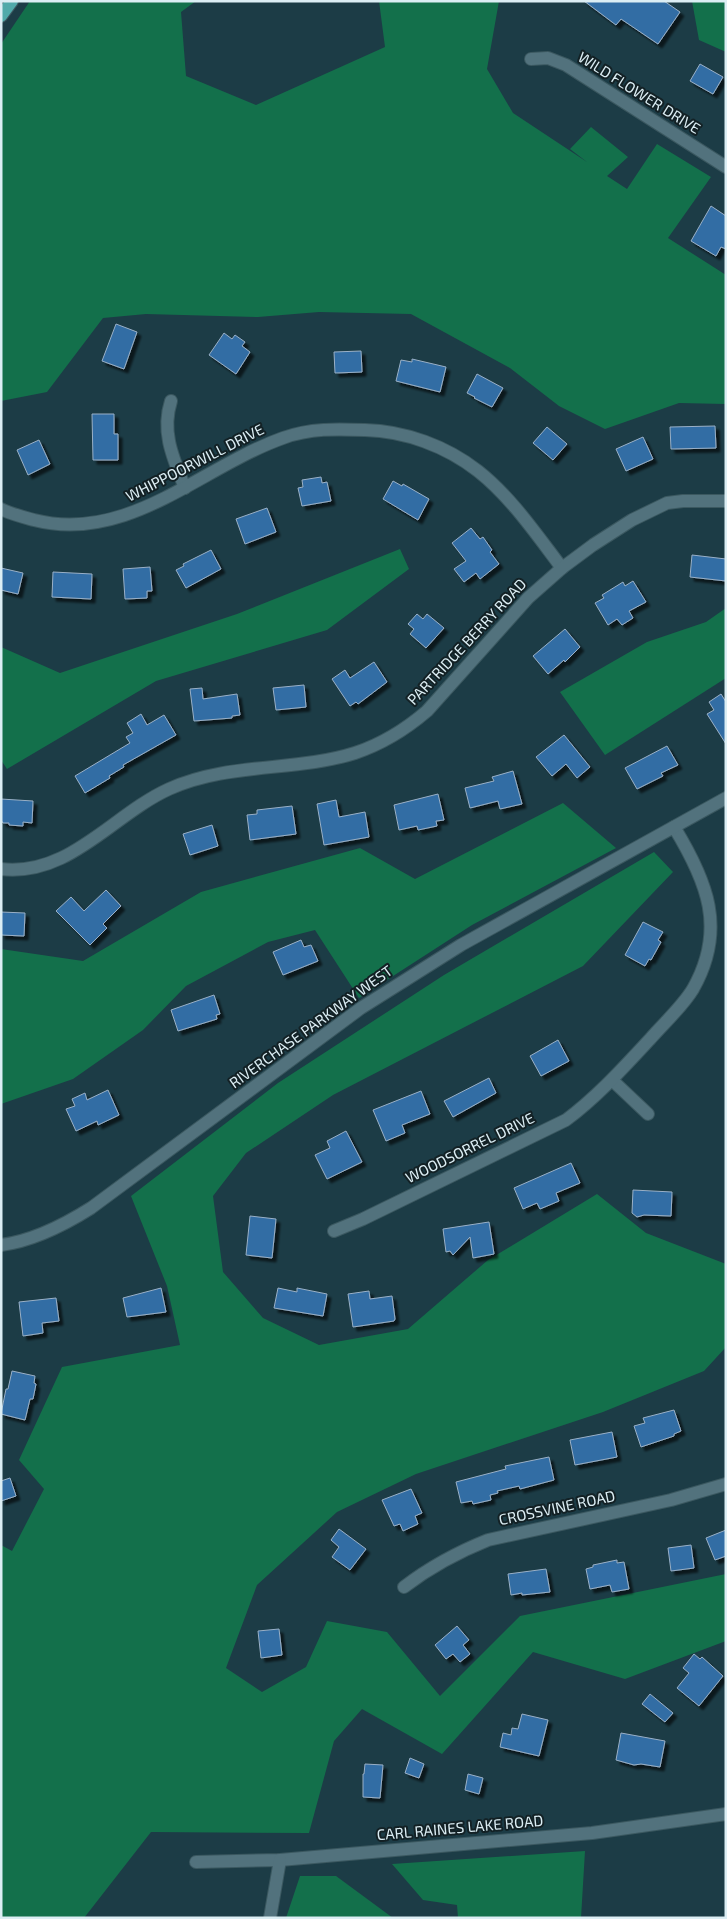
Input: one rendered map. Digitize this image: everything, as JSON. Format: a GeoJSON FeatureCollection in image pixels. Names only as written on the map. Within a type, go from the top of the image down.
{"type":"FeatureCollection","features":[{"type":"Feature","properties":{"kind":"main road"},"geometry":{"type":"LineString","coordinates":[[1,16],[12,1]]}},
{"type":"Feature","properties":{"kind":"street","name":"WILD FLOWER DRIVE"},"geometry":{"type":"LineString","coordinates":[[531,59],[548,58],[566,66],[726,168]]}},
{"type":"Feature","properties":{"kind":"street"},"geometry":{"type":"LineString","coordinates":[[172,401],[167,414],[166,430],[169,448],[185,488]]}},
{"type":"Feature","properties":{"kind":"street","name":"WHIPPOORWILL DRIVE"},"geometry":{"type":"LineString","coordinates":[[1,509],[41,522],[64,525],[116,518],[136,512],[260,447],[285,437],[313,430],[385,430],[426,442],[454,455],[478,470],[512,504],[562,568]]}},
{"type":"Feature","properties":{"kind":"street","name":"PARTRIDGE BERRY ROAD"},"geometry":{"type":"LineString","coordinates":[[1,869],[23,870],[41,867],[64,858],[142,804],[169,789],[197,778],[221,773],[330,759],[356,752],[393,736],[427,711],[528,598],[562,568],[632,520],[666,503],[726,501]]}},
{"type":"Feature","properties":{"kind":"street","name":"RIVERCHASE PARKWAY WEST"},"geometry":{"type":"LineString","coordinates":[[1,1245],[23,1240],[58,1227],[91,1208],[361,1008],[461,945],[726,798]]}},
{"type":"Feature","properties":{"kind":"street","name":"WOODSORREL DRIVE"},"geometry":{"type":"LineString","coordinates":[[334,1231],[363,1219],[566,1120],[612,1080],[692,990],[705,968],[712,942],[711,908],[706,886],[674,827]]}},
{"type":"Feature","properties":{"kind":"street"},"geometry":{"type":"LineString","coordinates":[[612,1080],[648,1114]]}},
{"type":"Feature","properties":{"kind":"street","name":"CROSSVINE ROAD"},"geometry":{"type":"LineString","coordinates":[[404,1587],[436,1564],[488,1540],[671,1500],[726,1484]]}},
{"type":"Feature","properties":{"kind":"street","name":"CARL RAINES LAKE ROAD"},"geometry":{"type":"LineString","coordinates":[[196,1862],[280,1860],[592,1833],[726,1814]]}},
{"type":"Feature","properties":{"kind":"street"},"geometry":{"type":"LineString","coordinates":[[270,1918],[280,1860]]}},
{"type":"Feature","properties":{"kind":"green space"},"geometry":{"type":"Polygon","coordinates":[[[30,1],[196,1],[181,12],[186,76],[256,105],[385,47],[379,1],[499,1],[487,69],[513,113],[587,162],[570,149],[591,127],[628,157],[607,176],[627,189],[657,144],[711,177],[668,238],[726,275],[726,404],[679,403],[605,429],[559,406],[510,368],[411,314],[319,312],[258,317],[146,314],[103,318],[47,392],[1,401],[1,44],[30,1]]]}},
{"type":"Feature","properties":{"kind":"green space"},"geometry":{"type":"Polygon","coordinates":[[[692,1],[726,1],[726,52],[699,40],[692,1]]]}},
{"type":"Feature","properties":{"kind":"green space"},"geometry":{"type":"Polygon","coordinates":[[[400,549],[409,569],[327,630],[156,681],[7,769],[1,760],[1,647],[60,673],[237,614],[400,549]]]}},
{"type":"Feature","properties":{"kind":"green space"},"geometry":{"type":"Polygon","coordinates":[[[726,608],[726,678],[605,755],[560,692],[647,642],[706,622],[726,608]]]}},
{"type":"Feature","properties":{"kind":"green space"},"geometry":{"type":"Polygon","coordinates":[[[563,803],[616,848],[472,925],[359,998],[315,930],[268,942],[186,986],[143,1030],[73,1079],[1,1104],[1,949],[83,961],[201,892],[360,848],[415,879],[563,803]]]}},
{"type":"Feature","properties":{"kind":"green space"},"geometry":{"type":"Polygon","coordinates":[[[654,852],[673,872],[583,966],[333,1095],[246,1153],[213,1196],[223,1272],[263,1318],[319,1345],[408,1329],[488,1260],[597,1194],[646,1233],[726,1264],[726,1347],[704,1371],[603,1412],[416,1474],[337,1512],[257,1585],[226,1668],[262,1692],[306,1667],[327,1621],[387,1632],[440,1696],[520,1616],[726,1574],[726,1641],[625,1679],[533,1652],[442,1754],[362,1709],[334,1741],[309,1833],[151,1832],[84,1918],[1,1918],[1,1545],[12,1551],[44,1489],[19,1460],[62,1367],[180,1345],[167,1286],[131,1196],[278,1083],[444,975],[654,852]]]}},
{"type":"Feature","properties":{"kind":"green space"},"geometry":{"type":"Polygon","coordinates":[[[585,1851],[581,1918],[458,1918],[457,1905],[423,1900],[392,1864],[585,1851]]]}},
{"type":"Feature","properties":{"kind":"green space"},"geometry":{"type":"Polygon","coordinates":[[[300,1876],[336,1876],[393,1918],[286,1918],[300,1876]]]}},
{"type":"Feature","properties":{"kind":"building"},"geometry":{"type":"Polygon","coordinates":[[[584,1],[664,1],[680,12],[658,44],[621,19],[616,25],[584,1]]]}},
{"type":"Feature","properties":{"kind":"building"},"geometry":{"type":"Polygon","coordinates":[[[700,64],[723,77],[713,94],[690,81],[700,64]]]}},
{"type":"Feature","properties":{"kind":"building"},"geometry":{"type":"Polygon","coordinates":[[[711,206],[726,216],[726,249],[721,247],[716,256],[691,241],[711,206]]]}},
{"type":"Feature","properties":{"kind":"building"},"geometry":{"type":"Polygon","coordinates":[[[116,324],[137,332],[124,369],[102,361],[116,324]]]}},
{"type":"Feature","properties":{"kind":"building"},"geometry":{"type":"Polygon","coordinates":[[[224,333],[232,339],[235,335],[245,342],[242,346],[250,352],[236,374],[209,355],[224,333]]]}},
{"type":"Feature","properties":{"kind":"building"},"geometry":{"type":"Polygon","coordinates":[[[361,351],[362,372],[335,373],[334,352],[361,351]]]}},
{"type":"Feature","properties":{"kind":"building"},"geometry":{"type":"Polygon","coordinates":[[[412,359],[446,367],[440,392],[396,381],[401,360],[412,362],[412,359]]]}},
{"type":"Feature","properties":{"kind":"building"},"geometry":{"type":"Polygon","coordinates":[[[477,374],[503,388],[492,407],[467,393],[477,374]]]}},
{"type":"Feature","properties":{"kind":"building"},"geometry":{"type":"Polygon","coordinates":[[[92,414],[114,414],[114,434],[118,434],[118,460],[93,460],[92,414]]]}},
{"type":"Feature","properties":{"kind":"building"},"geometry":{"type":"Polygon","coordinates":[[[715,426],[716,448],[671,449],[670,427],[715,426]]]}},
{"type":"Feature","properties":{"kind":"building"},"geometry":{"type":"Polygon","coordinates":[[[547,427],[567,444],[553,460],[533,443],[547,427]]]}},
{"type":"Feature","properties":{"kind":"building"},"geometry":{"type":"Polygon","coordinates":[[[643,437],[653,459],[626,471],[616,449],[643,437]]]}},
{"type":"Feature","properties":{"kind":"building"},"geometry":{"type":"Polygon","coordinates":[[[39,440],[50,464],[28,475],[17,450],[39,440]]]}},
{"type":"Feature","properties":{"kind":"building"},"geometry":{"type":"Polygon","coordinates":[[[321,477],[322,483],[327,482],[331,501],[302,506],[298,488],[303,487],[302,480],[321,477]]]}},
{"type":"Feature","properties":{"kind":"building"},"geometry":{"type":"Polygon","coordinates":[[[393,481],[402,486],[403,484],[429,499],[418,520],[383,499],[393,481]]]}},
{"type":"Feature","properties":{"kind":"building"},"geometry":{"type":"Polygon","coordinates":[[[267,508],[276,532],[245,544],[236,519],[267,508]]]}},
{"type":"Feature","properties":{"kind":"building"},"geometry":{"type":"Polygon","coordinates":[[[471,528],[480,539],[483,537],[492,550],[490,552],[499,564],[480,579],[476,573],[464,582],[454,569],[466,561],[452,543],[471,528]]]}},
{"type":"Feature","properties":{"kind":"building"},"geometry":{"type":"Polygon","coordinates":[[[211,550],[221,569],[186,588],[176,570],[184,566],[183,564],[211,550]]]}},
{"type":"Feature","properties":{"kind":"building"},"geometry":{"type":"Polygon","coordinates":[[[692,555],[726,559],[726,581],[690,577],[692,555]]]}},
{"type":"Feature","properties":{"kind":"building"},"geometry":{"type":"Polygon","coordinates":[[[150,567],[152,591],[147,591],[147,598],[125,599],[123,569],[150,567]]]}},
{"type":"Feature","properties":{"kind":"building"},"geometry":{"type":"Polygon","coordinates":[[[1,568],[23,573],[18,594],[1,590],[1,568]]]}},
{"type":"Feature","properties":{"kind":"building"},"geometry":{"type":"Polygon","coordinates":[[[53,572],[92,574],[91,599],[52,597],[53,572]]]}},
{"type":"Feature","properties":{"kind":"building"},"geometry":{"type":"Polygon","coordinates":[[[633,581],[646,602],[629,611],[633,618],[622,625],[617,619],[608,625],[595,603],[604,598],[602,595],[623,582],[625,586],[633,581]]]}},
{"type":"Feature","properties":{"kind":"building"},"geometry":{"type":"Polygon","coordinates":[[[417,614],[423,619],[427,614],[444,628],[426,648],[410,634],[414,629],[408,624],[417,614]]]}},
{"type":"Feature","properties":{"kind":"building"},"geometry":{"type":"Polygon","coordinates":[[[565,629],[580,647],[565,662],[564,660],[548,674],[533,656],[565,629]]]}},
{"type":"Feature","properties":{"kind":"building"},"geometry":{"type":"Polygon","coordinates":[[[374,662],[387,682],[358,704],[356,702],[350,706],[332,679],[345,670],[350,678],[374,662]]]}},
{"type":"Feature","properties":{"kind":"building"},"geometry":{"type":"Polygon","coordinates":[[[304,685],[306,707],[276,710],[273,688],[304,685]]]}},
{"type":"Feature","properties":{"kind":"building"},"geometry":{"type":"Polygon","coordinates":[[[202,688],[203,699],[237,694],[240,715],[232,716],[232,718],[194,721],[190,689],[202,688]]]}},
{"type":"Feature","properties":{"kind":"building"},"geometry":{"type":"Polygon","coordinates":[[[721,694],[726,702],[726,744],[707,714],[714,710],[709,702],[721,694]]]}},
{"type":"Feature","properties":{"kind":"building"},"geometry":{"type":"Polygon","coordinates":[[[141,714],[147,725],[164,715],[176,735],[123,765],[124,767],[109,776],[110,778],[85,793],[75,776],[130,743],[126,737],[133,733],[127,723],[141,714]]]}},
{"type":"Feature","properties":{"kind":"building"},"geometry":{"type":"Polygon","coordinates":[[[564,735],[590,767],[577,778],[566,764],[552,776],[536,757],[564,735]]]}},
{"type":"Feature","properties":{"kind":"building"},"geometry":{"type":"Polygon","coordinates":[[[667,746],[678,765],[661,773],[663,776],[637,789],[625,768],[667,746]]]}},
{"type":"Feature","properties":{"kind":"building"},"geometry":{"type":"Polygon","coordinates":[[[513,771],[522,804],[500,809],[498,801],[470,808],[465,788],[494,781],[492,777],[513,771]]]}},
{"type":"Feature","properties":{"kind":"building"},"geometry":{"type":"Polygon","coordinates":[[[438,794],[444,820],[436,821],[437,826],[418,830],[417,826],[399,830],[394,805],[438,794]]]}},
{"type":"Feature","properties":{"kind":"building"},"geometry":{"type":"Polygon","coordinates":[[[1,799],[33,801],[32,823],[23,822],[23,826],[3,823],[1,820],[1,799]]]}},
{"type":"Feature","properties":{"kind":"building"},"geometry":{"type":"Polygon","coordinates":[[[336,800],[339,817],[365,812],[369,837],[324,845],[317,804],[336,800]]]}},
{"type":"Feature","properties":{"kind":"building"},"geometry":{"type":"Polygon","coordinates":[[[292,806],[296,834],[250,840],[247,815],[257,814],[257,810],[292,806]]]}},
{"type":"Feature","properties":{"kind":"building"},"geometry":{"type":"Polygon","coordinates":[[[212,825],[218,846],[190,855],[183,834],[212,825]]]}},
{"type":"Feature","properties":{"kind":"building"},"geometry":{"type":"Polygon","coordinates":[[[106,890],[121,906],[103,924],[107,928],[90,945],[56,911],[71,897],[84,911],[106,890]]]}},
{"type":"Feature","properties":{"kind":"building"},"geometry":{"type":"Polygon","coordinates":[[[1,912],[25,913],[24,936],[1,935],[1,912]]]}},
{"type":"Feature","properties":{"kind":"building"},"geometry":{"type":"Polygon","coordinates":[[[643,922],[663,932],[658,940],[661,942],[651,960],[649,959],[645,966],[625,955],[643,922]]]}},
{"type":"Feature","properties":{"kind":"building"},"geometry":{"type":"Polygon","coordinates":[[[301,940],[304,947],[311,945],[318,961],[283,975],[273,952],[301,940]]]}},
{"type":"Feature","properties":{"kind":"building"},"geometry":{"type":"Polygon","coordinates":[[[214,995],[220,1014],[216,1015],[217,1019],[178,1031],[171,1010],[214,995]]]}},
{"type":"Feature","properties":{"kind":"building"},"geometry":{"type":"Polygon","coordinates":[[[558,1040],[569,1061],[541,1076],[530,1056],[558,1040]]]}},
{"type":"Feature","properties":{"kind":"building"},"geometry":{"type":"Polygon","coordinates":[[[489,1078],[496,1093],[453,1117],[444,1101],[489,1078]]]}},
{"type":"Feature","properties":{"kind":"building"},"geometry":{"type":"Polygon","coordinates":[[[108,1090],[119,1115],[98,1125],[97,1121],[76,1131],[66,1109],[75,1106],[72,1099],[85,1093],[87,1100],[108,1090]]]}},
{"type":"Feature","properties":{"kind":"building"},"geometry":{"type":"Polygon","coordinates":[[[421,1091],[430,1114],[402,1125],[405,1133],[386,1141],[373,1110],[421,1091]]]}},
{"type":"Feature","properties":{"kind":"building"},"geometry":{"type":"Polygon","coordinates":[[[346,1131],[362,1162],[327,1179],[315,1155],[330,1148],[327,1141],[346,1131]]]}},
{"type":"Feature","properties":{"kind":"building"},"geometry":{"type":"Polygon","coordinates":[[[571,1163],[580,1183],[556,1193],[559,1201],[540,1209],[537,1203],[523,1209],[514,1188],[571,1163]]]}},
{"type":"Feature","properties":{"kind":"building"},"geometry":{"type":"Polygon","coordinates":[[[633,1190],[672,1192],[671,1216],[644,1215],[637,1217],[632,1213],[633,1190]]]}},
{"type":"Feature","properties":{"kind":"building"},"geometry":{"type":"Polygon","coordinates":[[[250,1216],[276,1219],[272,1258],[246,1255],[250,1216]]]}},
{"type":"Feature","properties":{"kind":"building"},"geometry":{"type":"Polygon","coordinates":[[[489,1222],[494,1254],[473,1258],[470,1237],[453,1255],[450,1251],[446,1252],[443,1229],[489,1222]]]}},
{"type":"Feature","properties":{"kind":"building"},"geometry":{"type":"Polygon","coordinates":[[[161,1288],[166,1312],[127,1317],[123,1298],[161,1288]]]}},
{"type":"Feature","properties":{"kind":"building"},"geometry":{"type":"Polygon","coordinates":[[[278,1288],[297,1292],[297,1288],[327,1294],[323,1316],[274,1308],[278,1288]]]}},
{"type":"Feature","properties":{"kind":"building"},"geometry":{"type":"Polygon","coordinates":[[[369,1291],[370,1299],[392,1296],[395,1319],[394,1321],[353,1327],[348,1294],[369,1291]]]}},
{"type":"Feature","properties":{"kind":"building"},"geometry":{"type":"Polygon","coordinates":[[[56,1298],[59,1321],[42,1323],[43,1333],[23,1336],[19,1302],[56,1298]]]}},
{"type":"Feature","properties":{"kind":"building"},"geometry":{"type":"Polygon","coordinates":[[[12,1371],[35,1376],[34,1383],[36,1384],[33,1399],[30,1399],[25,1420],[1,1414],[12,1371]]]}},
{"type":"Feature","properties":{"kind":"building"},"geometry":{"type":"Polygon","coordinates":[[[674,1410],[681,1431],[674,1434],[674,1436],[641,1447],[634,1426],[645,1423],[643,1418],[674,1410]]]}},
{"type":"Feature","properties":{"kind":"building"},"geometry":{"type":"Polygon","coordinates":[[[612,1432],[617,1457],[575,1465],[570,1440],[612,1432]]]}},
{"type":"Feature","properties":{"kind":"building"},"geometry":{"type":"Polygon","coordinates":[[[549,1457],[554,1480],[520,1489],[519,1486],[497,1491],[498,1493],[490,1495],[491,1500],[473,1504],[472,1501],[461,1503],[456,1482],[506,1469],[505,1466],[549,1457]]]}},
{"type":"Feature","properties":{"kind":"building"},"geometry":{"type":"Polygon","coordinates":[[[10,1478],[16,1496],[1,1501],[1,1481],[10,1478]]]}},
{"type":"Feature","properties":{"kind":"building"},"geometry":{"type":"Polygon","coordinates":[[[411,1489],[422,1513],[415,1516],[418,1524],[403,1531],[400,1524],[394,1526],[382,1500],[411,1489]]]}},
{"type":"Feature","properties":{"kind":"building"},"geometry":{"type":"Polygon","coordinates":[[[339,1529],[366,1549],[350,1570],[332,1557],[339,1547],[331,1540],[339,1529]]]}},
{"type":"Feature","properties":{"kind":"building"},"geometry":{"type":"Polygon","coordinates":[[[726,1530],[726,1556],[715,1560],[706,1538],[726,1530]]]}},
{"type":"Feature","properties":{"kind":"building"},"geometry":{"type":"Polygon","coordinates":[[[691,1545],[694,1568],[671,1571],[668,1548],[691,1545]]]}},
{"type":"Feature","properties":{"kind":"building"},"geometry":{"type":"Polygon","coordinates":[[[617,1560],[617,1563],[624,1562],[629,1589],[612,1592],[610,1585],[590,1589],[586,1569],[593,1567],[593,1565],[617,1560]]]}},
{"type":"Feature","properties":{"kind":"building"},"geometry":{"type":"Polygon","coordinates":[[[546,1569],[550,1592],[511,1595],[508,1574],[546,1569]]]}},
{"type":"Feature","properties":{"kind":"building"},"geometry":{"type":"Polygon","coordinates":[[[457,1626],[469,1640],[463,1645],[470,1654],[460,1662],[453,1654],[446,1659],[435,1645],[457,1626]]]}},
{"type":"Feature","properties":{"kind":"building"},"geometry":{"type":"Polygon","coordinates":[[[279,1629],[282,1655],[261,1658],[258,1631],[279,1629]]]}},
{"type":"Feature","properties":{"kind":"building"},"geometry":{"type":"Polygon","coordinates":[[[694,1654],[700,1659],[702,1657],[723,1676],[699,1706],[677,1688],[689,1673],[683,1668],[694,1654]]]}},
{"type":"Feature","properties":{"kind":"building"},"geometry":{"type":"Polygon","coordinates":[[[650,1694],[673,1713],[665,1722],[642,1704],[650,1694]]]}},
{"type":"Feature","properties":{"kind":"building"},"geometry":{"type":"Polygon","coordinates":[[[522,1714],[548,1720],[539,1756],[500,1747],[503,1733],[511,1735],[512,1728],[518,1729],[522,1714]]]}},
{"type":"Feature","properties":{"kind":"building"},"geometry":{"type":"Polygon","coordinates":[[[621,1733],[665,1741],[660,1767],[641,1764],[634,1765],[616,1760],[621,1733]]]}},
{"type":"Feature","properties":{"kind":"building"},"geometry":{"type":"Polygon","coordinates":[[[410,1758],[424,1764],[419,1778],[405,1773],[410,1758]]]}},
{"type":"Feature","properties":{"kind":"building"},"geometry":{"type":"Polygon","coordinates":[[[365,1764],[383,1765],[380,1798],[363,1797],[365,1764]]]}},
{"type":"Feature","properties":{"kind":"building"},"geometry":{"type":"Polygon","coordinates":[[[468,1774],[483,1778],[479,1794],[465,1790],[468,1774]]]}}]}
